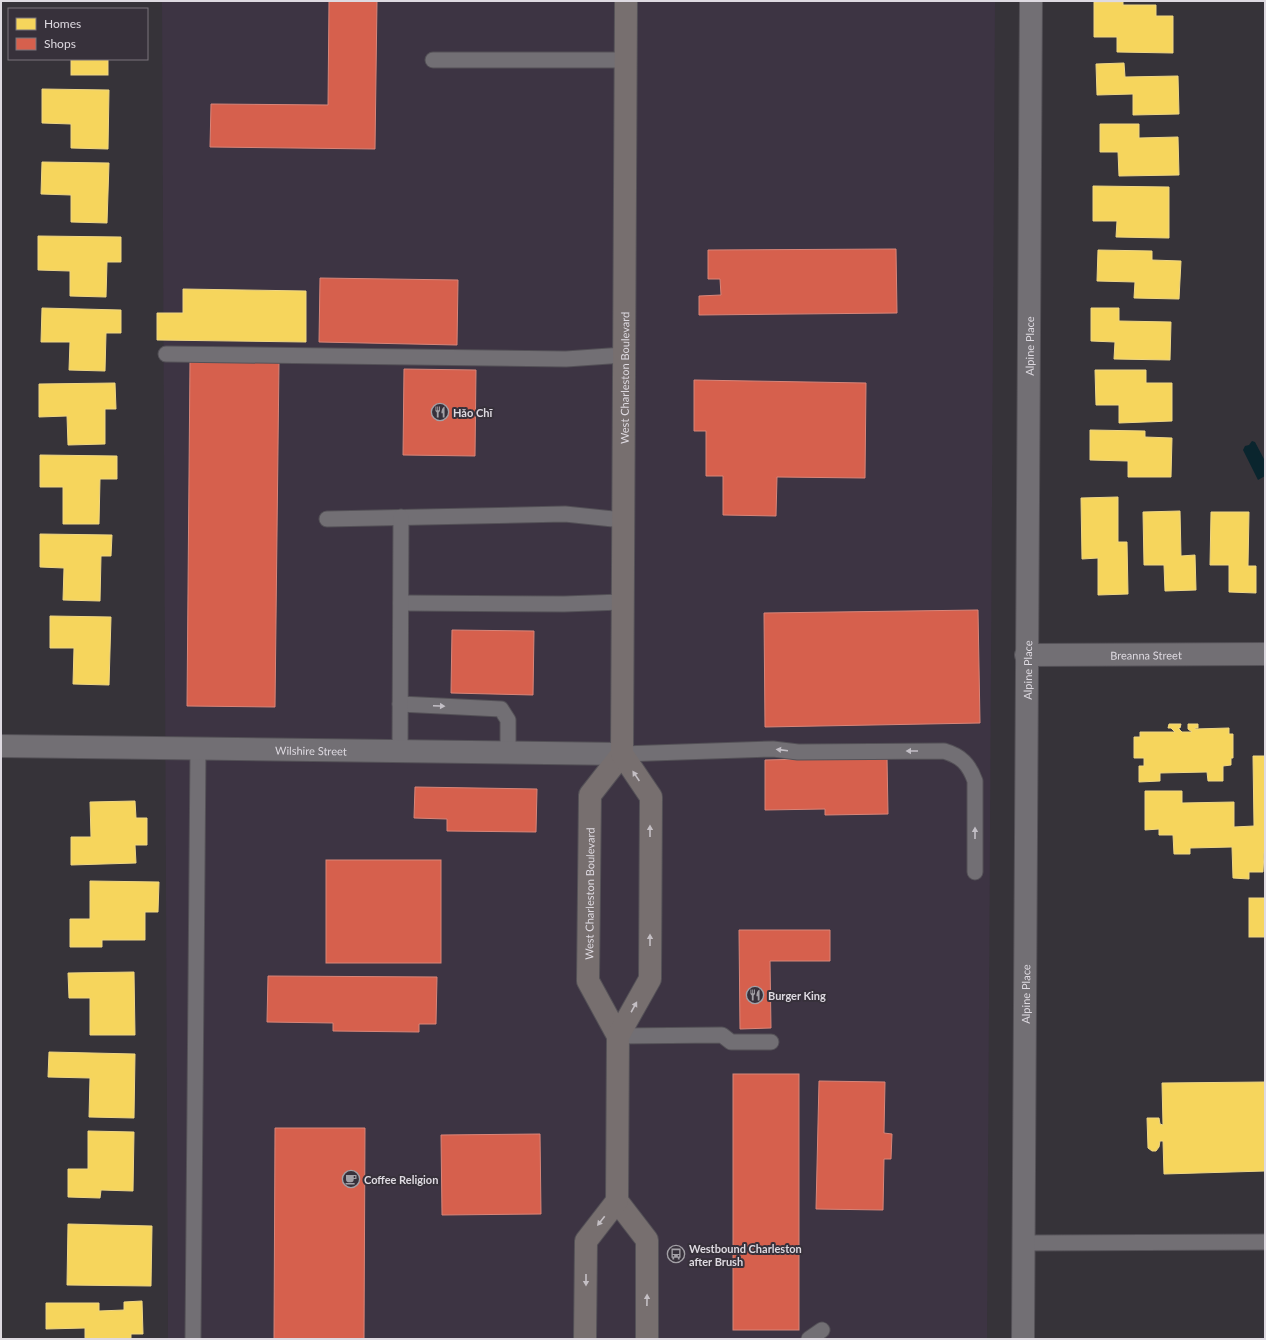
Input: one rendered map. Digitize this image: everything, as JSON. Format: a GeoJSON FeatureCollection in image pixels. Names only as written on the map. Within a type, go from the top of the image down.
{"type":"FeatureCollection","features":[{"type":"Feature","properties":{"kind":"main road","name":"West Charleston Boulevard"},"geometry":{"type":"LineString","coordinates":[[618,1036],[650,979],[651,797],[622,754],[626,1]]}},
{"type":"Feature","properties":{"kind":"main road","name":"West Charleston Boulevard"},"geometry":{"type":"LineString","coordinates":[[617,1201],[618,1036],[588,981],[590,795],[622,754]]}},
{"type":"Feature","properties":{"kind":"main road"},"geometry":{"type":"LineString","coordinates":[[585,1339],[586,1241],[617,1201],[648,1240],[647,1339]]}},
{"type":"Feature","properties":{"kind":"street","name":"Alpine Place"},"geometry":{"type":"LineString","coordinates":[[1023,1339],[1031,1]]}},
{"type":"Feature","properties":{"kind":"street","name":"Breanna Street"},"geometry":{"type":"LineString","coordinates":[[1026,655],[1265,654]]}},
{"type":"Feature","properties":{"kind":"street","name":"Wilshire Street"},"geometry":{"type":"LineString","coordinates":[[1,746],[622,754]]}},
{"type":"Feature","properties":{"kind":"lane"},"geometry":{"type":"LineString","coordinates":[[433,60],[626,60]]}},
{"type":"Feature","properties":{"kind":"lane"},"geometry":{"type":"LineString","coordinates":[[166,354],[566,359],[624,355]]}},
{"type":"Feature","properties":{"kind":"lane"},"geometry":{"type":"LineString","coordinates":[[327,519],[565,514],[623,520]]}},
{"type":"Feature","properties":{"kind":"lane"},"geometry":{"type":"LineString","coordinates":[[400,751],[401,518]]}},
{"type":"Feature","properties":{"kind":"lane"},"geometry":{"type":"LineString","coordinates":[[401,603],[564,604],[622,602]]}},
{"type":"Feature","properties":{"kind":"lane"},"geometry":{"type":"LineString","coordinates":[[400,704],[501,709],[508,720],[508,753]]}},
{"type":"Feature","properties":{"kind":"lane"},"geometry":{"type":"LineString","coordinates":[[193,1339],[198,749]]}},
{"type":"Feature","properties":{"kind":"lane"},"geometry":{"type":"LineString","coordinates":[[622,754],[773,749],[798,752],[944,751],[954,754],[966,762],[975,781],[975,872]]}},
{"type":"Feature","properties":{"kind":"lane"},"geometry":{"type":"LineString","coordinates":[[618,1036],[722,1035],[731,1042],[771,1042]]}},
{"type":"Feature","properties":{"kind":"lane"},"geometry":{"type":"LineString","coordinates":[[1023,1243],[1265,1242]]}},
{"type":"Feature","properties":{"kind":"lane"},"geometry":{"type":"LineString","coordinates":[[809,1339],[822,1330]]}},
{"type":"Feature","properties":{"kind":"shaded area"},"geometry":{"type":"Polygon","coordinates":[[[162,1],[995,1],[987,1339],[168,1339],[162,1]]]}},
{"type":"Feature","properties":{"kind":"water"},"geometry":{"type":"Polygon","coordinates":[[[1252,441],[1255,442],[1265,461],[1265,476],[1258,480],[1243,450],[1245,446],[1249,445],[1252,441]]]}},
{"type":"Feature","properties":{"kind":"building: Homes"},"geometry":{"type":"Polygon","coordinates":[[[1094,2],[1123,2],[1123,5],[1156,5],[1156,16],[1173,16],[1173,53],[1117,52],[1117,37],[1094,37],[1094,2]]]}},
{"type":"Feature","properties":{"kind":"building: Homes"},"geometry":{"type":"Polygon","coordinates":[[[71,60],[108,60],[108,75],[71,75],[71,60]]]}},
{"type":"Feature","properties":{"kind":"building: Homes"},"geometry":{"type":"Polygon","coordinates":[[[1124,63],[1125,77],[1178,76],[1179,114],[1133,115],[1133,94],[1097,95],[1096,64],[1124,63]]]}},
{"type":"Feature","properties":{"kind":"building: Homes"},"geometry":{"type":"Polygon","coordinates":[[[42,89],[109,90],[108,149],[71,148],[71,124],[42,123],[42,89]]]}},
{"type":"Feature","properties":{"kind":"building: Homes"},"geometry":{"type":"Polygon","coordinates":[[[1100,124],[1139,124],[1139,138],[1178,137],[1179,175],[1119,176],[1118,152],[1100,152],[1100,124]]]}},
{"type":"Feature","properties":{"kind":"building: Homes"},"geometry":{"type":"Polygon","coordinates":[[[42,162],[109,163],[107,223],[71,222],[71,195],[41,194],[42,162]]]}},
{"type":"Feature","properties":{"kind":"building: Homes"},"geometry":{"type":"Polygon","coordinates":[[[1093,186],[1169,187],[1169,238],[1116,237],[1117,221],[1093,221],[1093,186]]]}},
{"type":"Feature","properties":{"kind":"building: Homes"},"geometry":{"type":"Polygon","coordinates":[[[38,236],[121,237],[121,262],[107,262],[106,297],[70,296],[70,271],[38,270],[38,236]]]}},
{"type":"Feature","properties":{"kind":"building: Homes"},"geometry":{"type":"Polygon","coordinates":[[[1098,250],[1152,251],[1152,260],[1181,261],[1179,299],[1134,298],[1135,282],[1097,281],[1098,250]]]}},
{"type":"Feature","properties":{"kind":"building: Homes"},"geometry":{"type":"Polygon","coordinates":[[[183,289],[306,291],[306,342],[157,340],[157,313],[183,313],[183,289]]]}},
{"type":"Feature","properties":{"kind":"building: Homes"},"geometry":{"type":"Polygon","coordinates":[[[42,308],[121,310],[121,333],[106,333],[105,371],[69,370],[70,342],[41,342],[42,308]]]}},
{"type":"Feature","properties":{"kind":"building: Homes"},"geometry":{"type":"Polygon","coordinates":[[[1091,308],[1119,308],[1119,321],[1171,322],[1170,360],[1114,359],[1115,342],[1091,341],[1091,308]]]}},
{"type":"Feature","properties":{"kind":"building: Homes"},"geometry":{"type":"Polygon","coordinates":[[[1095,370],[1146,370],[1146,383],[1172,383],[1172,421],[1119,423],[1119,405],[1096,405],[1095,370]]]}},
{"type":"Feature","properties":{"kind":"building: Homes"},"geometry":{"type":"Polygon","coordinates":[[[115,383],[116,409],[105,409],[105,444],[68,445],[67,416],[39,417],[39,384],[115,383]]]}},
{"type":"Feature","properties":{"kind":"building: Homes"},"geometry":{"type":"Polygon","coordinates":[[[1090,430],[1145,431],[1145,437],[1172,438],[1171,477],[1128,477],[1128,461],[1090,460],[1090,430]]]}},
{"type":"Feature","properties":{"kind":"building: Homes"},"geometry":{"type":"Polygon","coordinates":[[[40,455],[117,456],[117,479],[100,479],[99,524],[63,524],[63,487],[40,487],[40,455]]]}},
{"type":"Feature","properties":{"kind":"building: Homes"},"geometry":{"type":"Polygon","coordinates":[[[1118,497],[1118,542],[1127,542],[1128,594],[1098,595],[1098,558],[1082,559],[1081,498],[1118,497]]]}},
{"type":"Feature","properties":{"kind":"building: Homes"},"geometry":{"type":"Polygon","coordinates":[[[1180,511],[1181,556],[1195,555],[1196,590],[1165,591],[1164,565],[1144,565],[1143,512],[1180,511]]]}},
{"type":"Feature","properties":{"kind":"building: Homes"},"geometry":{"type":"Polygon","coordinates":[[[1211,512],[1249,512],[1248,566],[1256,566],[1256,593],[1229,592],[1229,565],[1210,565],[1211,512]]]}},
{"type":"Feature","properties":{"kind":"building: Homes"},"geometry":{"type":"Polygon","coordinates":[[[40,534],[112,535],[111,556],[101,556],[100,601],[63,600],[64,568],[40,567],[40,534]]]}},
{"type":"Feature","properties":{"kind":"building: Homes"},"geometry":{"type":"Polygon","coordinates":[[[50,616],[111,617],[109,685],[73,684],[74,648],[50,648],[50,616]]]}},
{"type":"Feature","properties":{"kind":"building: Homes"},"geometry":{"type":"Polygon","coordinates":[[[1169,724],[1181,724],[1180,728],[1178,728],[1182,732],[1192,732],[1188,729],[1188,724],[1198,724],[1198,728],[1195,729],[1229,728],[1229,734],[1233,734],[1233,758],[1231,758],[1231,765],[1223,766],[1223,781],[1208,781],[1207,772],[1160,773],[1160,781],[1139,782],[1139,766],[1144,766],[1144,758],[1134,758],[1134,737],[1140,737],[1140,732],[1175,732],[1171,728],[1168,728],[1169,724]]]}},
{"type":"Feature","properties":{"kind":"building: Homes"},"geometry":{"type":"Polygon","coordinates":[[[1253,756],[1265,756],[1265,852],[1263,872],[1249,872],[1249,879],[1233,878],[1232,847],[1190,848],[1190,854],[1174,854],[1173,835],[1159,835],[1159,829],[1145,830],[1145,791],[1182,791],[1182,803],[1234,802],[1234,827],[1254,826],[1253,756]]]}},
{"type":"Feature","properties":{"kind":"building: Homes"},"geometry":{"type":"Polygon","coordinates":[[[135,801],[136,818],[147,818],[147,845],[135,845],[136,863],[71,865],[71,837],[91,837],[90,802],[135,801]]]}},
{"type":"Feature","properties":{"kind":"building: Homes"},"geometry":{"type":"Polygon","coordinates":[[[90,881],[159,882],[158,912],[145,912],[145,940],[102,940],[102,947],[70,947],[70,919],[90,919],[90,881]]]}},
{"type":"Feature","properties":{"kind":"building: Homes"},"geometry":{"type":"Polygon","coordinates":[[[1249,898],[1265,898],[1265,937],[1249,937],[1249,898]]]}},
{"type":"Feature","properties":{"kind":"building: Homes"},"geometry":{"type":"Polygon","coordinates":[[[134,972],[135,1035],[90,1035],[90,998],[69,998],[68,973],[134,972]]]}},
{"type":"Feature","properties":{"kind":"building: Homes"},"geometry":{"type":"Polygon","coordinates":[[[49,1052],[135,1054],[134,1118],[89,1117],[90,1078],[48,1077],[49,1052]]]}},
{"type":"Feature","properties":{"kind":"building: Homes"},"geometry":{"type":"Polygon","coordinates":[[[1265,1082],[1265,1171],[1164,1174],[1163,1141],[1160,1141],[1159,1147],[1156,1151],[1152,1151],[1148,1148],[1147,1118],[1159,1118],[1160,1124],[1163,1125],[1162,1083],[1265,1082]]]}},
{"type":"Feature","properties":{"kind":"building: Homes"},"geometry":{"type":"Polygon","coordinates":[[[88,1131],[134,1132],[133,1191],[101,1190],[100,1198],[68,1197],[68,1169],[88,1169],[88,1131]]]}},
{"type":"Feature","properties":{"kind":"building: Homes"},"geometry":{"type":"Polygon","coordinates":[[[68,1224],[152,1226],[151,1286],[67,1285],[68,1224]]]}},
{"type":"Feature","properties":{"kind":"building: Homes"},"geometry":{"type":"Polygon","coordinates":[[[142,1301],[143,1334],[131,1334],[131,1339],[85,1339],[85,1328],[46,1329],[46,1303],[99,1303],[99,1311],[124,1310],[124,1302],[142,1301]]]}},
{"type":"Feature","properties":{"kind":"building: Shops"},"geometry":{"type":"Polygon","coordinates":[[[329,1],[377,1],[375,149],[210,147],[211,104],[328,105],[329,1]]]}},
{"type":"Feature","properties":{"kind":"building: Shops"},"geometry":{"type":"Polygon","coordinates":[[[896,249],[897,313],[699,315],[699,296],[721,295],[720,279],[708,279],[708,250],[896,249]]]}},
{"type":"Feature","properties":{"kind":"building: Shops"},"geometry":{"type":"Polygon","coordinates":[[[320,278],[458,280],[457,345],[319,342],[320,278]]]}},
{"type":"Feature","properties":{"kind":"building: Shops"},"geometry":{"type":"Polygon","coordinates":[[[190,360],[279,361],[275,707],[187,706],[190,360]]]}},
{"type":"Feature","properties":{"kind":"building: Shops","name":"Hǎo Chī"},"geometry":{"type":"Polygon","coordinates":[[[404,369],[476,370],[475,456],[403,455],[404,369]]]}},
{"type":"Feature","properties":{"kind":"building: Shops"},"geometry":{"type":"Polygon","coordinates":[[[694,380],[866,383],[865,478],[777,477],[776,516],[723,515],[723,476],[706,476],[706,431],[694,431],[694,380]]]}},
{"type":"Feature","properties":{"kind":"building: Shops"},"geometry":{"type":"Polygon","coordinates":[[[978,610],[980,723],[765,727],[764,613],[978,610]]]}},
{"type":"Feature","properties":{"kind":"building: Shops"},"geometry":{"type":"Polygon","coordinates":[[[452,630],[534,631],[533,695],[451,693],[452,630]]]}},
{"type":"Feature","properties":{"kind":"building: Shops"},"geometry":{"type":"Polygon","coordinates":[[[887,757],[888,814],[825,815],[825,809],[765,810],[765,760],[887,757]]]}},
{"type":"Feature","properties":{"kind":"building: Shops"},"geometry":{"type":"Polygon","coordinates":[[[415,787],[537,789],[536,832],[447,831],[447,819],[414,818],[415,787]]]}},
{"type":"Feature","properties":{"kind":"building: Shops"},"geometry":{"type":"Polygon","coordinates":[[[326,860],[441,860],[441,963],[326,963],[326,860]]]}},
{"type":"Feature","properties":{"kind":"building: Shops","name":"Burger King"},"geometry":{"type":"Polygon","coordinates":[[[739,930],[830,930],[830,961],[770,961],[771,1028],[740,1029],[739,930]]]}},
{"type":"Feature","properties":{"kind":"building: Shops"},"geometry":{"type":"Polygon","coordinates":[[[268,976],[437,977],[436,1024],[419,1024],[419,1032],[333,1031],[333,1023],[267,1022],[268,976]]]}},
{"type":"Feature","properties":{"kind":"building: Shops"},"geometry":{"type":"Polygon","coordinates":[[[733,1074],[799,1074],[799,1330],[733,1330],[733,1074]]]}},
{"type":"Feature","properties":{"kind":"building: Shops"},"geometry":{"type":"Polygon","coordinates":[[[819,1081],[885,1082],[884,1133],[892,1134],[891,1159],[884,1159],[883,1210],[816,1209],[819,1081]]]}},
{"type":"Feature","properties":{"kind":"building: Shops"},"geometry":{"type":"Polygon","coordinates":[[[275,1128],[365,1128],[364,1339],[274,1339],[275,1128]]]}},
{"type":"Feature","properties":{"kind":"building: Shops"},"geometry":{"type":"Polygon","coordinates":[[[540,1134],[541,1214],[442,1215],[441,1135],[540,1134]]]}},
{"type":"Feature","properties":{"kind":"place","name":"Hǎo Chī"},"geometry":{"type":"Point","coordinates":[440,412]}},
{"type":"Feature","properties":{"kind":"place","name":"Burger King"},"geometry":{"type":"Point","coordinates":[755,995]}},
{"type":"Feature","properties":{"kind":"place","name":"Coffee Religion"},"geometry":{"type":"Point","coordinates":[351,1179]}},
{"type":"Feature","properties":{"kind":"place","name":"Westbound Charleston after Brush"},"geometry":{"type":"Point","coordinates":[676,1254]}}]}
